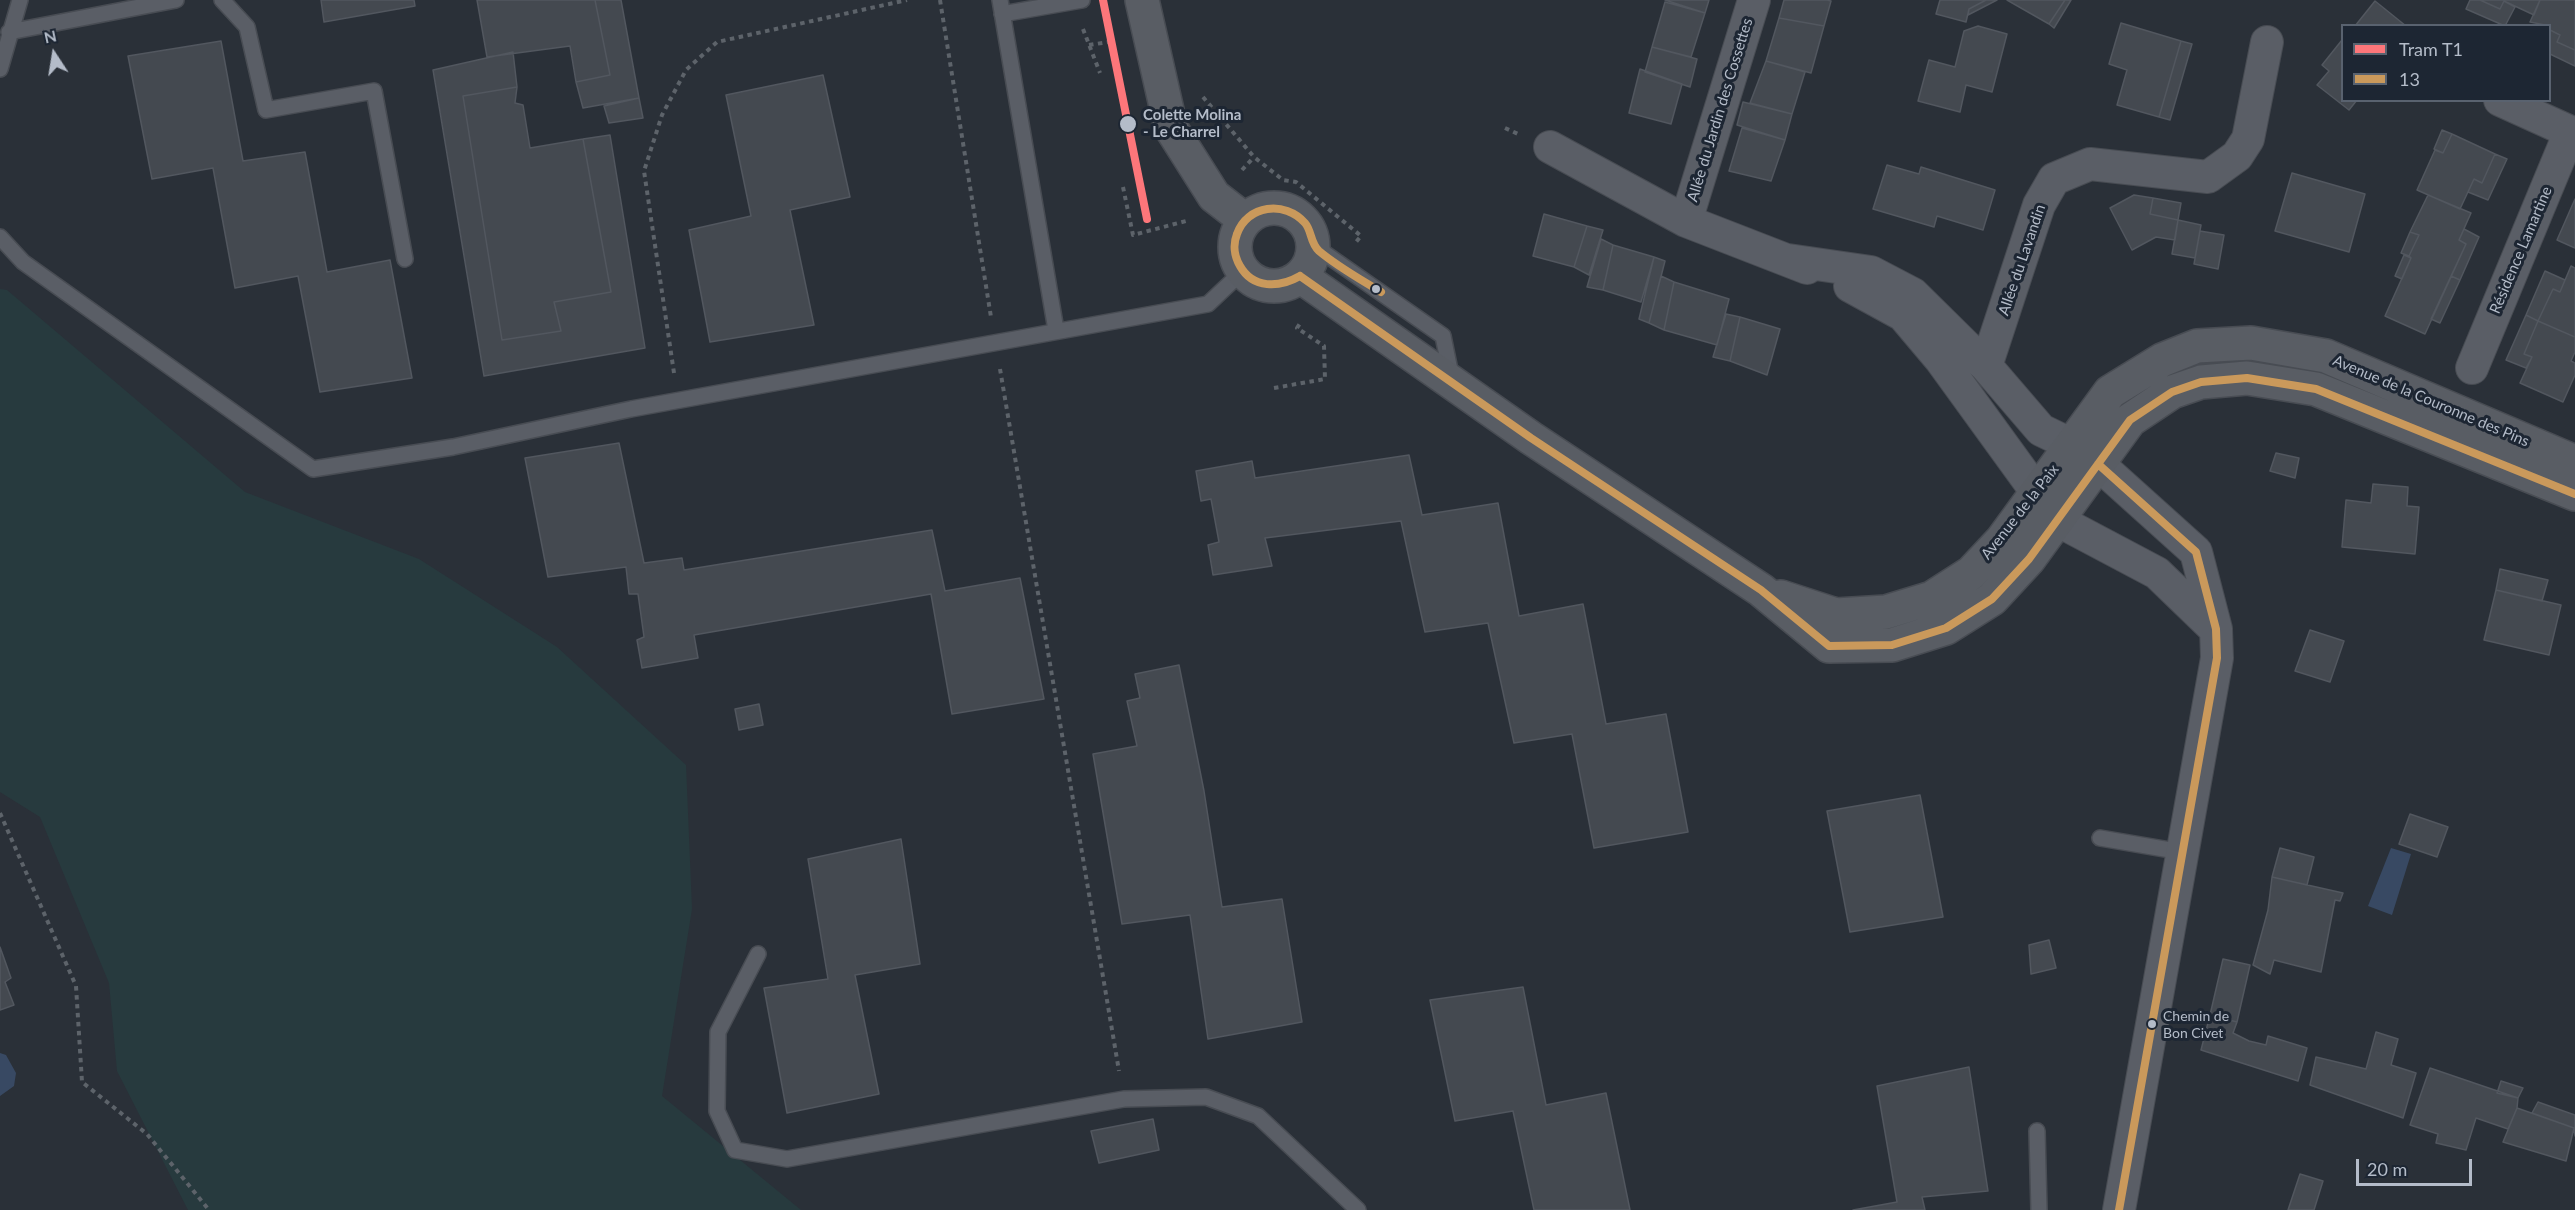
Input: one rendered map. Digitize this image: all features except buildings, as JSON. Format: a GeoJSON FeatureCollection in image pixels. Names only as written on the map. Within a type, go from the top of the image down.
{"type":"FeatureCollection","features":[{"type":"Feature","properties":{"kind":"street"},"geometry":{"type":"LineString","coordinates":[[1142,0],[1171,128],[1214,196],[1245,220]]}},
{"type":"Feature","properties":{"kind":"street","name":"Allée du Jardin des Cossettes"},"geometry":{"type":"LineString","coordinates":[[1686,220],[1754,0]]}},
{"type":"Feature","properties":{"kind":"street","name":"Allée du Lavandin"},"geometry":{"type":"LineString","coordinates":[[1986,366],[2039,205],[2054,179],[2090,164],[2208,177],[2237,156],[2248,139],[2266,42]]}},
{"type":"Feature","properties":{"kind":"street","name":"Résidence Lamartine"},"geometry":{"type":"LineString","coordinates":[[2472,368],[2573,133],[2504,102]]}},
{"type":"Feature","properties":{"kind":"street","name":"Allée du Jardin des Cossettes"},"geometry":{"type":"LineString","coordinates":[[1550,147],[1686,220],[1865,291],[1903,315],[1941,360],[2057,520]]}},
{"type":"Feature","properties":{"kind":"street"},"geometry":{"type":"LineString","coordinates":[[1266,208],[1290,210],[1308,226],[1314,246],[1307,267],[1311,284],[1291,282],[1270,286],[1260,284],[1243,271],[1235,250],[1235,239],[1245,220],[1266,208]]}},
{"type":"Feature","properties":{"kind":"street","name":"Allée du Jardin des Cossettes"},"geometry":{"type":"LineString","coordinates":[[1788,260],[1871,272],[1913,294],[1986,366],[2041,430],[2072,445],[2098,464],[2196,552],[2216,629],[2217,658],[2119,1210]]}},
{"type":"Feature","properties":{"kind":"street","name":"Avenue de la Paix"},"geometry":{"type":"LineString","coordinates":[[1311,284],[1452,383],[1761,590],[1829,646],[1892,645],[1946,628],[1992,599],[2030,558],[2098,464]]}},
{"type":"Feature","properties":{"kind":"street","name":"Avenue de la Couronne des Pins"},"geometry":{"type":"LineString","coordinates":[[2072,445],[2110,392],[2162,360],[2197,346],[2250,343],[2326,356],[2575,462]]}},
{"type":"Feature","properties":{"kind":"street","name":"Avenue de la Couronne des Pins"},"geometry":{"type":"LineString","coordinates":[[2098,464],[2130,420],[2172,392],[2201,382],[2247,378],[2316,389],[2575,494]]}},
{"type":"Feature","properties":{"kind":"street"},"geometry":{"type":"LineString","coordinates":[[2072,445],[2073,465],[2057,500],[2057,520],[2157,573],[2216,629]]}},
{"type":"Feature","properties":{"kind":"street","name":"Avenue de la Paix"},"geometry":{"type":"LineString","coordinates":[[1761,590],[1836,615],[1886,612],[1932,598],[1971,573],[2002,540],[2072,445]]}},
{"type":"Feature","properties":{"kind":"street"},"geometry":{"type":"LineString","coordinates":[[2036,494],[2098,464]]}},
{"type":"Feature","properties":{"kind":"lane"},"geometry":{"type":"LineString","coordinates":[[0,69],[20,0]]}},
{"type":"Feature","properties":{"kind":"lane"},"geometry":{"type":"LineString","coordinates":[[9,32],[176,0]]}},
{"type":"Feature","properties":{"kind":"lane"},"geometry":{"type":"LineString","coordinates":[[222,0],[247,27],[266,110],[374,91],[405,259]]}},
{"type":"Feature","properties":{"kind":"lane"},"geometry":{"type":"LineString","coordinates":[[1056,330],[1001,7],[1077,1]]}},
{"type":"Feature","properties":{"kind":"lane"},"geometry":{"type":"LineString","coordinates":[[0,237],[23,262],[313,469],[453,447],[678,400],[995,340],[1208,304],[1243,271]]}},
{"type":"Feature","properties":{"kind":"lane"},"geometry":{"type":"LineString","coordinates":[[1314,246],[1443,336],[1452,383]]}},
{"type":"Feature","properties":{"kind":"lane"},"geometry":{"type":"LineString","coordinates":[[2100,838],[2182,852]]}},
{"type":"Feature","properties":{"kind":"lane"},"geometry":{"type":"LineString","coordinates":[[758,954],[718,1032],[717,1111],[735,1150],[787,1159],[1124,1099],[1206,1097],[1258,1116],[1358,1210]]}},
{"type":"Feature","properties":{"kind":"lane"},"geometry":{"type":"LineString","coordinates":[[2037,1131],[2039,1210]]}},
{"type":"Feature","properties":{"kind":"path"},"geometry":{"type":"LineString","coordinates":[[678,400],[644,171],[662,115],[686,70],[717,42],[907,0]]}},
{"type":"Feature","properties":{"kind":"path"},"geometry":{"type":"LineString","coordinates":[[940,0],[995,340],[1124,1099]]}},
{"type":"Feature","properties":{"kind":"path"},"geometry":{"type":"LineString","coordinates":[[1077,1],[1100,74]]}},
{"type":"Feature","properties":{"kind":"path"},"geometry":{"type":"LineString","coordinates":[[1089,45],[1150,36]]}},
{"type":"Feature","properties":{"kind":"path"},"geometry":{"type":"LineString","coordinates":[[1201,94],[1254,158],[1283,180],[1296,182],[1361,236],[1341,265]]}},
{"type":"Feature","properties":{"kind":"path"},"geometry":{"type":"LineString","coordinates":[[1274,388],[1325,379],[1324,346],[1297,328],[1311,284]]}},
{"type":"Feature","properties":{"kind":"path"},"geometry":{"type":"LineString","coordinates":[[0,813],[76,986],[82,1082],[147,1134],[209,1210]]}},
{"type":"Feature","properties":{"kind":"green space"},"geometry":{"type":"Polygon","coordinates":[[[0,289],[7,290],[245,492],[419,559],[557,647],[686,765],[692,909],[662,1096],[801,1210],[188,1210],[117,1071],[109,983],[40,817],[0,792],[0,289]]]}},
{"type":"Feature","properties":{"kind":"water"},"geometry":{"type":"Polygon","coordinates":[[[2391,848],[2411,854],[2392,915],[2368,906],[2391,848]]]}},
{"type":"Feature","properties":{"kind":"water"},"geometry":{"type":"Polygon","coordinates":[[[0,1053],[6,1055],[16,1073],[14,1086],[0,1096],[0,1053]]]}},
{"type":"Feature","properties":{"kind":"tram line","name":"T1"},"geometry":{"type":"LineString","coordinates":[[1103,0],[1147,219]]}},
{"type":"Feature","properties":{"kind":"transit line","name":"13"},"geometry":{"type":"LineString","coordinates":[[1300,276],[1284,283],[1267,284],[1245,274],[1235,254],[1235,246],[1237,234],[1249,217],[1267,209],[1287,211],[1297,216],[1307,226],[1319,251],[1341,268],[1381,292]]}},
{"type":"Feature","properties":{"kind":"transit line","name":"13"},"geometry":{"type":"LineString","coordinates":[[1300,276],[1531,438],[1761,590],[1829,646],[1892,645],[1946,628],[1992,599],[2029,559],[2130,420],[2172,392],[2201,382],[2247,378],[2316,389],[2575,494]]}},
{"type":"Feature","properties":{"kind":"transit line","name":"13"},"geometry":{"type":"LineString","coordinates":[[2098,464],[2196,552],[2216,629],[2217,658],[2119,1210]]}},
{"type":"Feature","properties":{"kind":"place","name":"Colette Molina - Le Charrel"},"geometry":{"type":"Point","coordinates":[1128,124]}},
{"type":"Feature","properties":{"kind":"place","name":"Chemin de Bon Civet"},"geometry":{"type":"Point","coordinates":[2152,1024]}}]}
